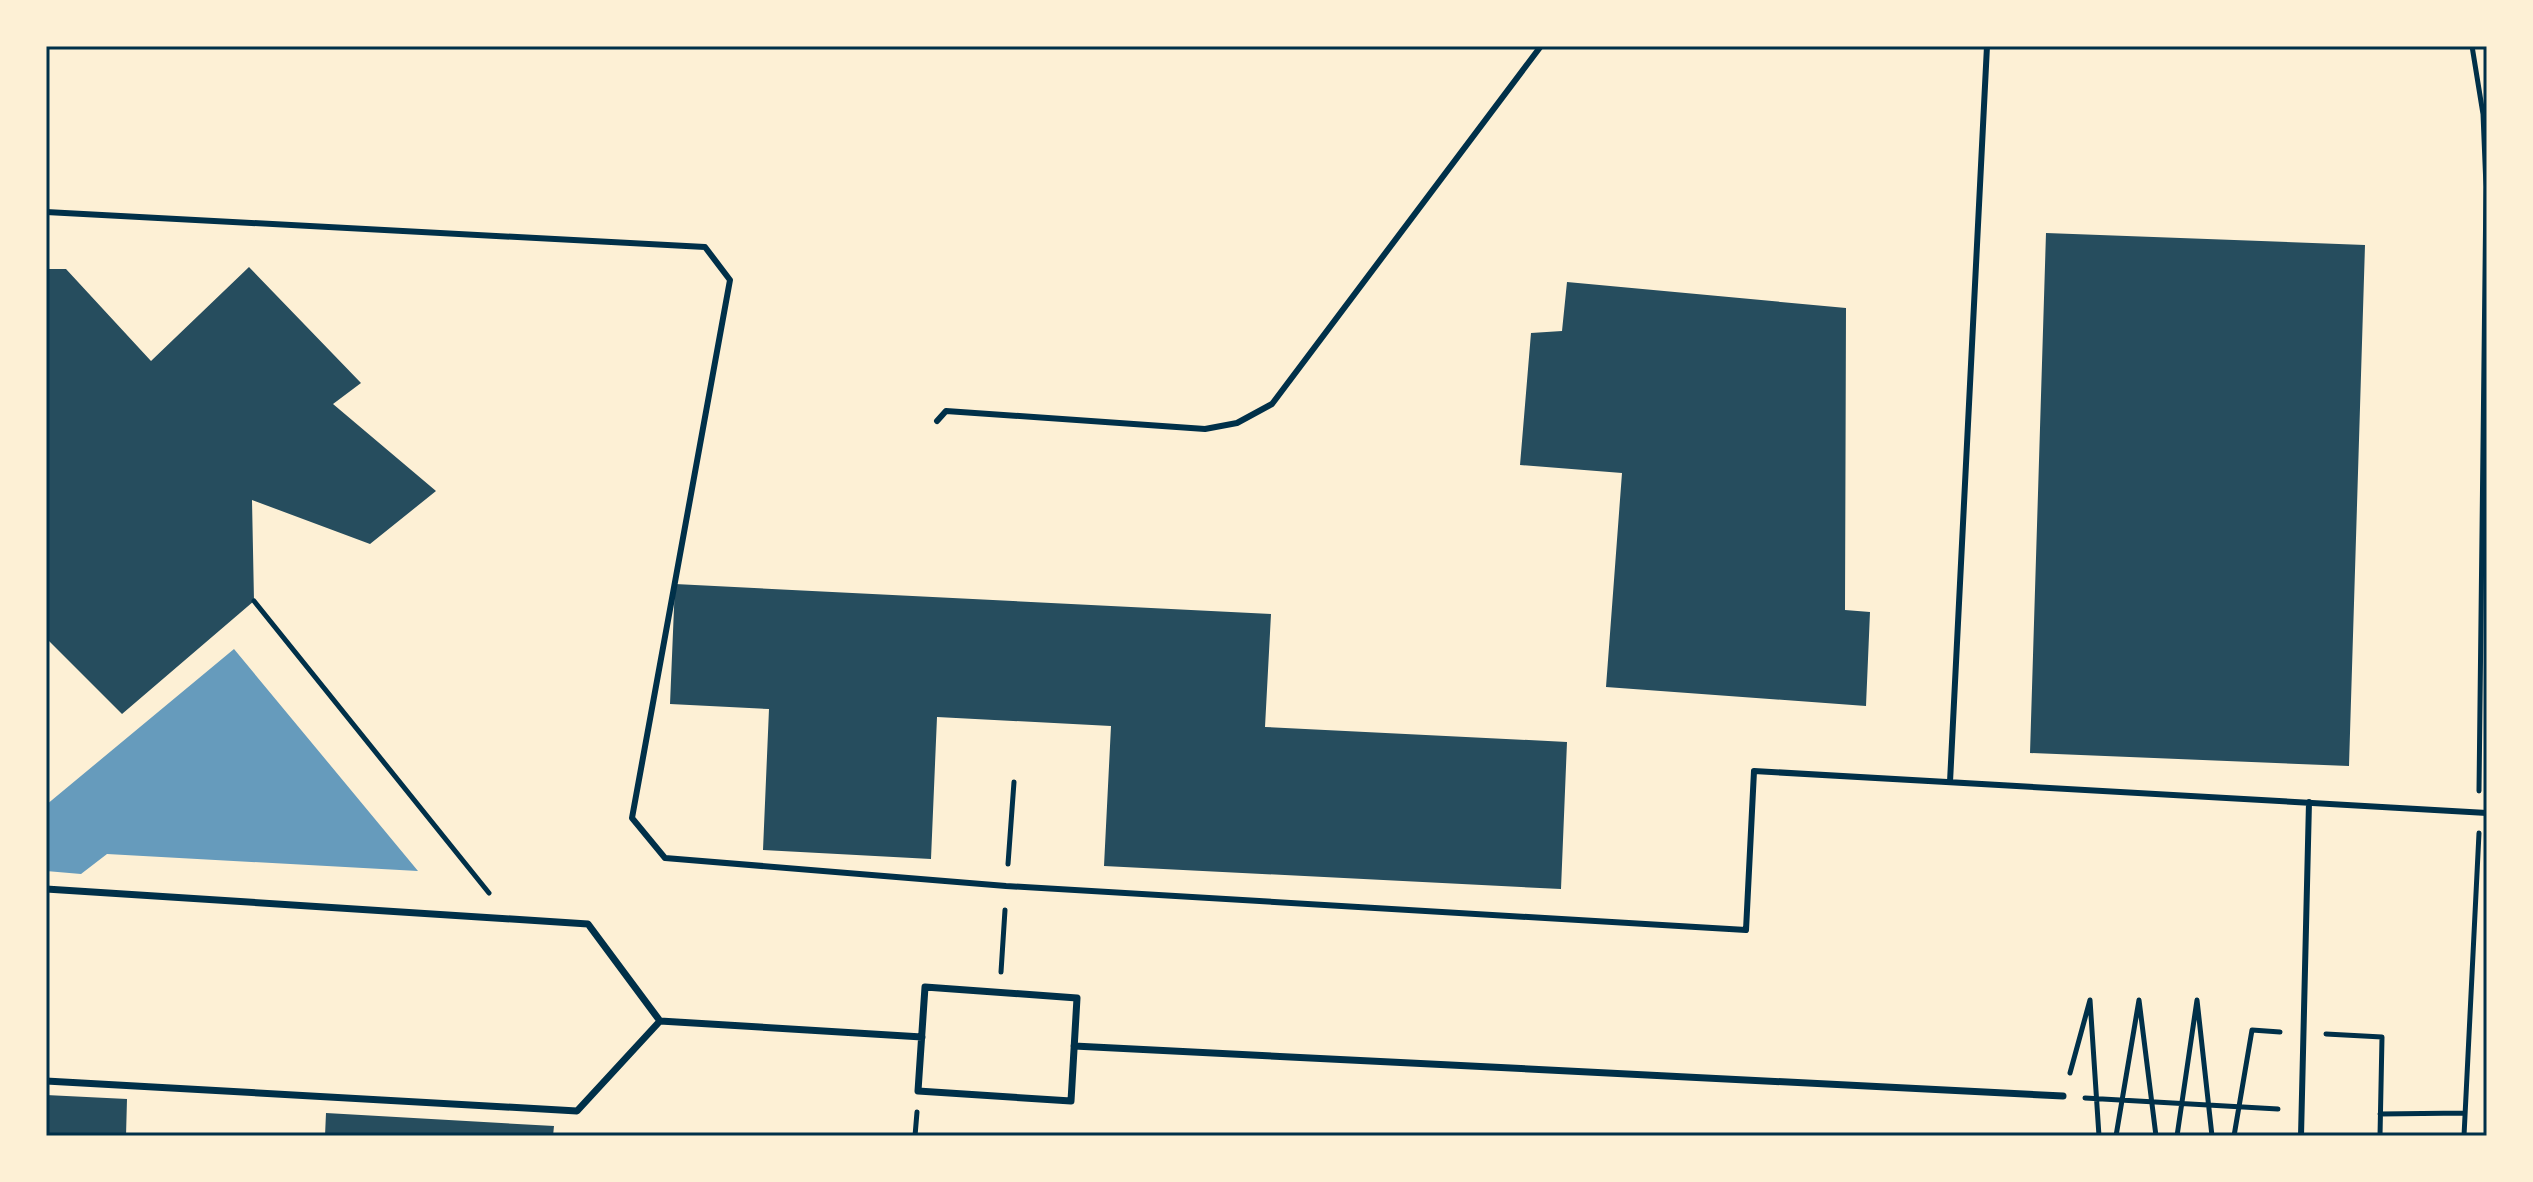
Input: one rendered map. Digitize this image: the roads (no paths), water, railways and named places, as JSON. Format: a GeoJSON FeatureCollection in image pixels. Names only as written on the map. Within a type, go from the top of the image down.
{"type":"FeatureCollection","features":[{"type":"Feature","properties":{"kind":"street"},"geometry":{"type":"LineString","coordinates":[[46,889],[588,924],[660,1021],[922,1037]]}},
{"type":"Feature","properties":{"kind":"street"},"geometry":{"type":"LineString","coordinates":[[925,987],[1077,998],[1071,1101],[918,1091],[922,1037],[925,987]]}},
{"type":"Feature","properties":{"kind":"street"},"geometry":{"type":"LineString","coordinates":[[46,1081],[577,1111],[660,1021]]}},
{"type":"Feature","properties":{"kind":"street"},"geometry":{"type":"LineString","coordinates":[[1074,1046],[2063,1096]]}},
{"type":"Feature","properties":{"kind":"lane"},"geometry":{"type":"LineString","coordinates":[[937,421],[946,411],[1205,429],[1237,423],[1272,404],[1541,46]]}},
{"type":"Feature","properties":{"kind":"lane"},"geometry":{"type":"LineString","coordinates":[[1950,782],[1987,46]]}},
{"type":"Feature","properties":{"kind":"lane"},"geometry":{"type":"LineString","coordinates":[[46,212],[705,247],[730,280],[632,818],[665,858],[1006,886],[1746,930],[1754,771],[2487,813]]}},
{"type":"Feature","properties":{"kind":"lane"},"geometry":{"type":"LineString","coordinates":[[2301,1136],[2309,802]]}},
{"type":"Feature","properties":{"kind":"water"},"geometry":{"type":"Polygon","coordinates":[[[234,649],[418,871],[107,854],[81,874],[46,871],[46,805],[234,649]]]}}]}
